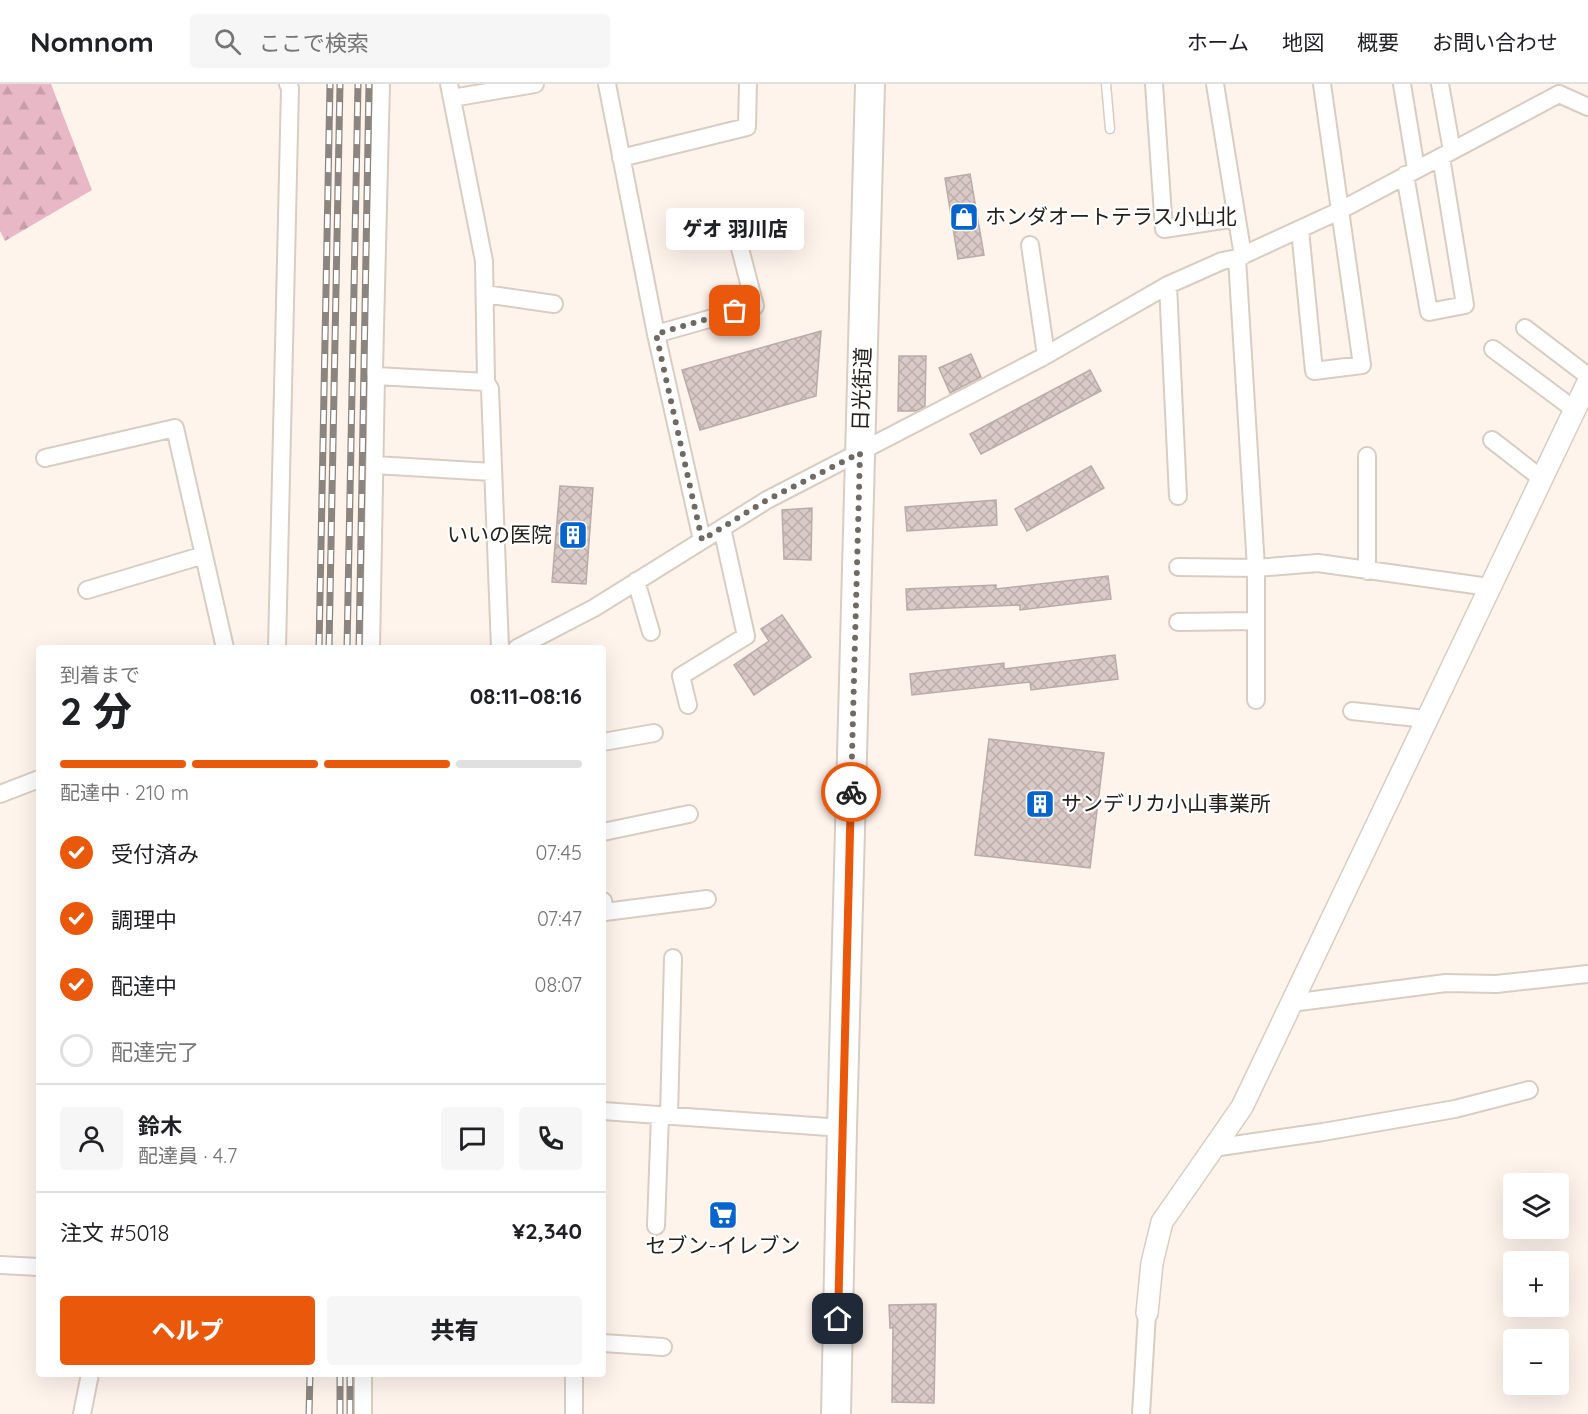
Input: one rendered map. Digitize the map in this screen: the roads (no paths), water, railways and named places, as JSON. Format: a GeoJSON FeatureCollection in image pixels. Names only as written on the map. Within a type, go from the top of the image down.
{"type":"FeatureCollection","features":[{"type":"Feature","properties":{"kind":"highway","name":"日光街道"},"geometry":{"type":"LineString","coordinates":[[836,1414],[870,84]]}},
{"type":"Feature","properties":{"kind":"street"},"geometry":{"type":"LineString","coordinates":[[371,645],[376,376],[374,358],[381,84]]}},
{"type":"Feature","properties":{"kind":"street"},"geometry":{"type":"LineString","coordinates":[[500,645],[490,389],[486,382],[484,261],[450,91],[535,84]]}},
{"type":"Feature","properties":{"kind":"street"},"geometry":{"type":"LineString","coordinates":[[608,84],[656,334],[702,540]]}},
{"type":"Feature","properties":{"kind":"street"},"geometry":{"type":"LineString","coordinates":[[621,158],[747,127],[748,84]]}},
{"type":"Feature","properties":{"kind":"street"},"geometry":{"type":"LineString","coordinates":[[1154,84],[1164,229],[1236,218]]}},
{"type":"Feature","properties":{"kind":"street"},"geometry":{"type":"LineString","coordinates":[[1215,84],[1240,257],[1256,568],[1256,700]]}},
{"type":"Feature","properties":{"kind":"street"},"geometry":{"type":"LineString","coordinates":[[1300,230],[1314,371],[1362,365],[1322,84]]}},
{"type":"Feature","properties":{"kind":"street"},"geometry":{"type":"LineString","coordinates":[[1402,84],[1429,312],[1465,305],[1446,154],[1440,84]]}},
{"type":"Feature","properties":{"kind":"street"},"geometry":{"type":"LineString","coordinates":[[277,645],[289,85]]}},
{"type":"Feature","properties":{"kind":"street"},"geometry":{"type":"LineString","coordinates":[[526,645],[594,608],[767,500],[1046,355],[1168,285],[1222,261],[1240,257],[1339,211],[1446,154],[1559,89],[1588,107]]}},
{"type":"Feature","properties":{"kind":"street"},"geometry":{"type":"LineString","coordinates":[[656,334],[755,306],[736,233]]}},
{"type":"Feature","properties":{"kind":"street"},"geometry":{"type":"LineString","coordinates":[[1030,244],[1046,355]]}},
{"type":"Feature","properties":{"kind":"street"},"geometry":{"type":"LineString","coordinates":[[1168,285],[1178,496]]}},
{"type":"Feature","properties":{"kind":"street"},"geometry":{"type":"LineString","coordinates":[[485,294],[554,304]]}},
{"type":"Feature","properties":{"kind":"street"},"geometry":{"type":"LineString","coordinates":[[1525,328],[1588,376]]}},
{"type":"Feature","properties":{"kind":"street"},"geometry":{"type":"LineString","coordinates":[[1493,350],[1575,410]]}},
{"type":"Feature","properties":{"kind":"street"},"geometry":{"type":"LineString","coordinates":[[376,376],[486,382]]}},
{"type":"Feature","properties":{"kind":"street"},"geometry":{"type":"LineString","coordinates":[[1141,1414],[1152,1263],[1162,1222],[1242,1107],[1588,382]]}},
{"type":"Feature","properties":{"kind":"street"},"geometry":{"type":"LineString","coordinates":[[45,458],[175,428],[224,645]]}},
{"type":"Feature","properties":{"kind":"street"},"geometry":{"type":"LineString","coordinates":[[1492,440],[1542,479]]}},
{"type":"Feature","properties":{"kind":"street"},"geometry":{"type":"LineString","coordinates":[[1367,456],[1367,571]]}},
{"type":"Feature","properties":{"kind":"street"},"geometry":{"type":"LineString","coordinates":[[375,465],[492,472]]}},
{"type":"Feature","properties":{"kind":"street"},"geometry":{"type":"LineString","coordinates":[[688,705],[681,676],[746,636],[722,528]]}},
{"type":"Feature","properties":{"kind":"street"},"geometry":{"type":"LineString","coordinates":[[87,590],[204,555]]}},
{"type":"Feature","properties":{"kind":"street"},"geometry":{"type":"LineString","coordinates":[[1178,567],[1256,568],[1318,563],[1489,587]]}},
{"type":"Feature","properties":{"kind":"street"},"geometry":{"type":"LineString","coordinates":[[636,581],[651,632]]}},
{"type":"Feature","properties":{"kind":"street"},"geometry":{"type":"LineString","coordinates":[[1178,622],[1256,621]]}},
{"type":"Feature","properties":{"kind":"street"},"geometry":{"type":"LineString","coordinates":[[1352,711],[1426,719]]}},
{"type":"Feature","properties":{"kind":"street"},"geometry":{"type":"LineString","coordinates":[[606,741],[654,732]]}},
{"type":"Feature","properties":{"kind":"street"},"geometry":{"type":"LineString","coordinates":[[0,794],[36,780]]}},
{"type":"Feature","properties":{"kind":"street"},"geometry":{"type":"LineString","coordinates":[[606,831],[689,814]]}},
{"type":"Feature","properties":{"kind":"street"},"geometry":{"type":"LineString","coordinates":[[606,912],[707,899]]}},
{"type":"Feature","properties":{"kind":"street"},"geometry":{"type":"LineString","coordinates":[[656,1226],[665,1115],[673,958]]}},
{"type":"Feature","properties":{"kind":"street"},"geometry":{"type":"LineString","coordinates":[[1291,1003],[1446,983],[1496,984],[1588,974]]}},
{"type":"Feature","properties":{"kind":"street"},"geometry":{"type":"LineString","coordinates":[[1213,1148],[1455,1109],[1529,1090]]}},
{"type":"Feature","properties":{"kind":"street"},"geometry":{"type":"LineString","coordinates":[[606,1111],[842,1128]]}},
{"type":"Feature","properties":{"kind":"street"},"geometry":{"type":"LineString","coordinates":[[0,1265],[36,1267]]}},
{"type":"Feature","properties":{"kind":"street"},"geometry":{"type":"LineString","coordinates":[[606,1343],[663,1347]]}},
{"type":"Feature","properties":{"kind":"street"},"geometry":{"type":"LineString","coordinates":[[82,1414],[89,1377]]}},
{"type":"Feature","properties":{"kind":"street"},"geometry":{"type":"LineString","coordinates":[[363,1377],[363,1414]]}},
{"type":"Feature","properties":{"kind":"street"},"geometry":{"type":"LineString","coordinates":[[574,1377],[574,1414]]}},
{"type":"Feature","properties":{"kind":"lane"},"geometry":{"type":"LineString","coordinates":[[1106,84],[1110,129]]}},
{"type":"Feature","properties":{"kind":"railway"},"geometry":{"type":"LineString","coordinates":[[319,645],[330,84]]}},
{"type":"Feature","properties":{"kind":"railway"},"geometry":{"type":"LineString","coordinates":[[329,645],[340,84]]}},
{"type":"Feature","properties":{"kind":"railway"},"geometry":{"type":"LineString","coordinates":[[347,645],[358,84]]}},
{"type":"Feature","properties":{"kind":"railway"},"geometry":{"type":"LineString","coordinates":[[359,645],[369,84]]}},
{"type":"Feature","properties":{"kind":"railway"},"geometry":{"type":"LineString","coordinates":[[309,1414],[310,1377]]}},
{"type":"Feature","properties":{"kind":"railway"},"geometry":{"type":"LineString","coordinates":[[340,1377],[340,1414]]}},
{"type":"Feature","properties":{"kind":"railway"},"geometry":{"type":"LineString","coordinates":[[350,1377],[350,1414]]}},
{"type":"Feature","properties":{"kind":"place","name":"ホンダオートテラス小山北"},"geometry":{"type":"Point","coordinates":[964,217]}},
{"type":"Feature","properties":{"kind":"place","name":"ゲオ 羽川店"},"geometry":{"type":"Point","coordinates":[735,311]}},
{"type":"Feature","properties":{"kind":"place","name":"いいの医院"},"geometry":{"type":"Point","coordinates":[573,535]}},
{"type":"Feature","properties":{"kind":"place","name":"サンデリカ小山事業所"},"geometry":{"type":"Point","coordinates":[1040,804]}},
{"type":"Feature","properties":{"kind":"place","name":"セブン-イレブン"},"geometry":{"type":"Point","coordinates":[723,1215]}}]}
